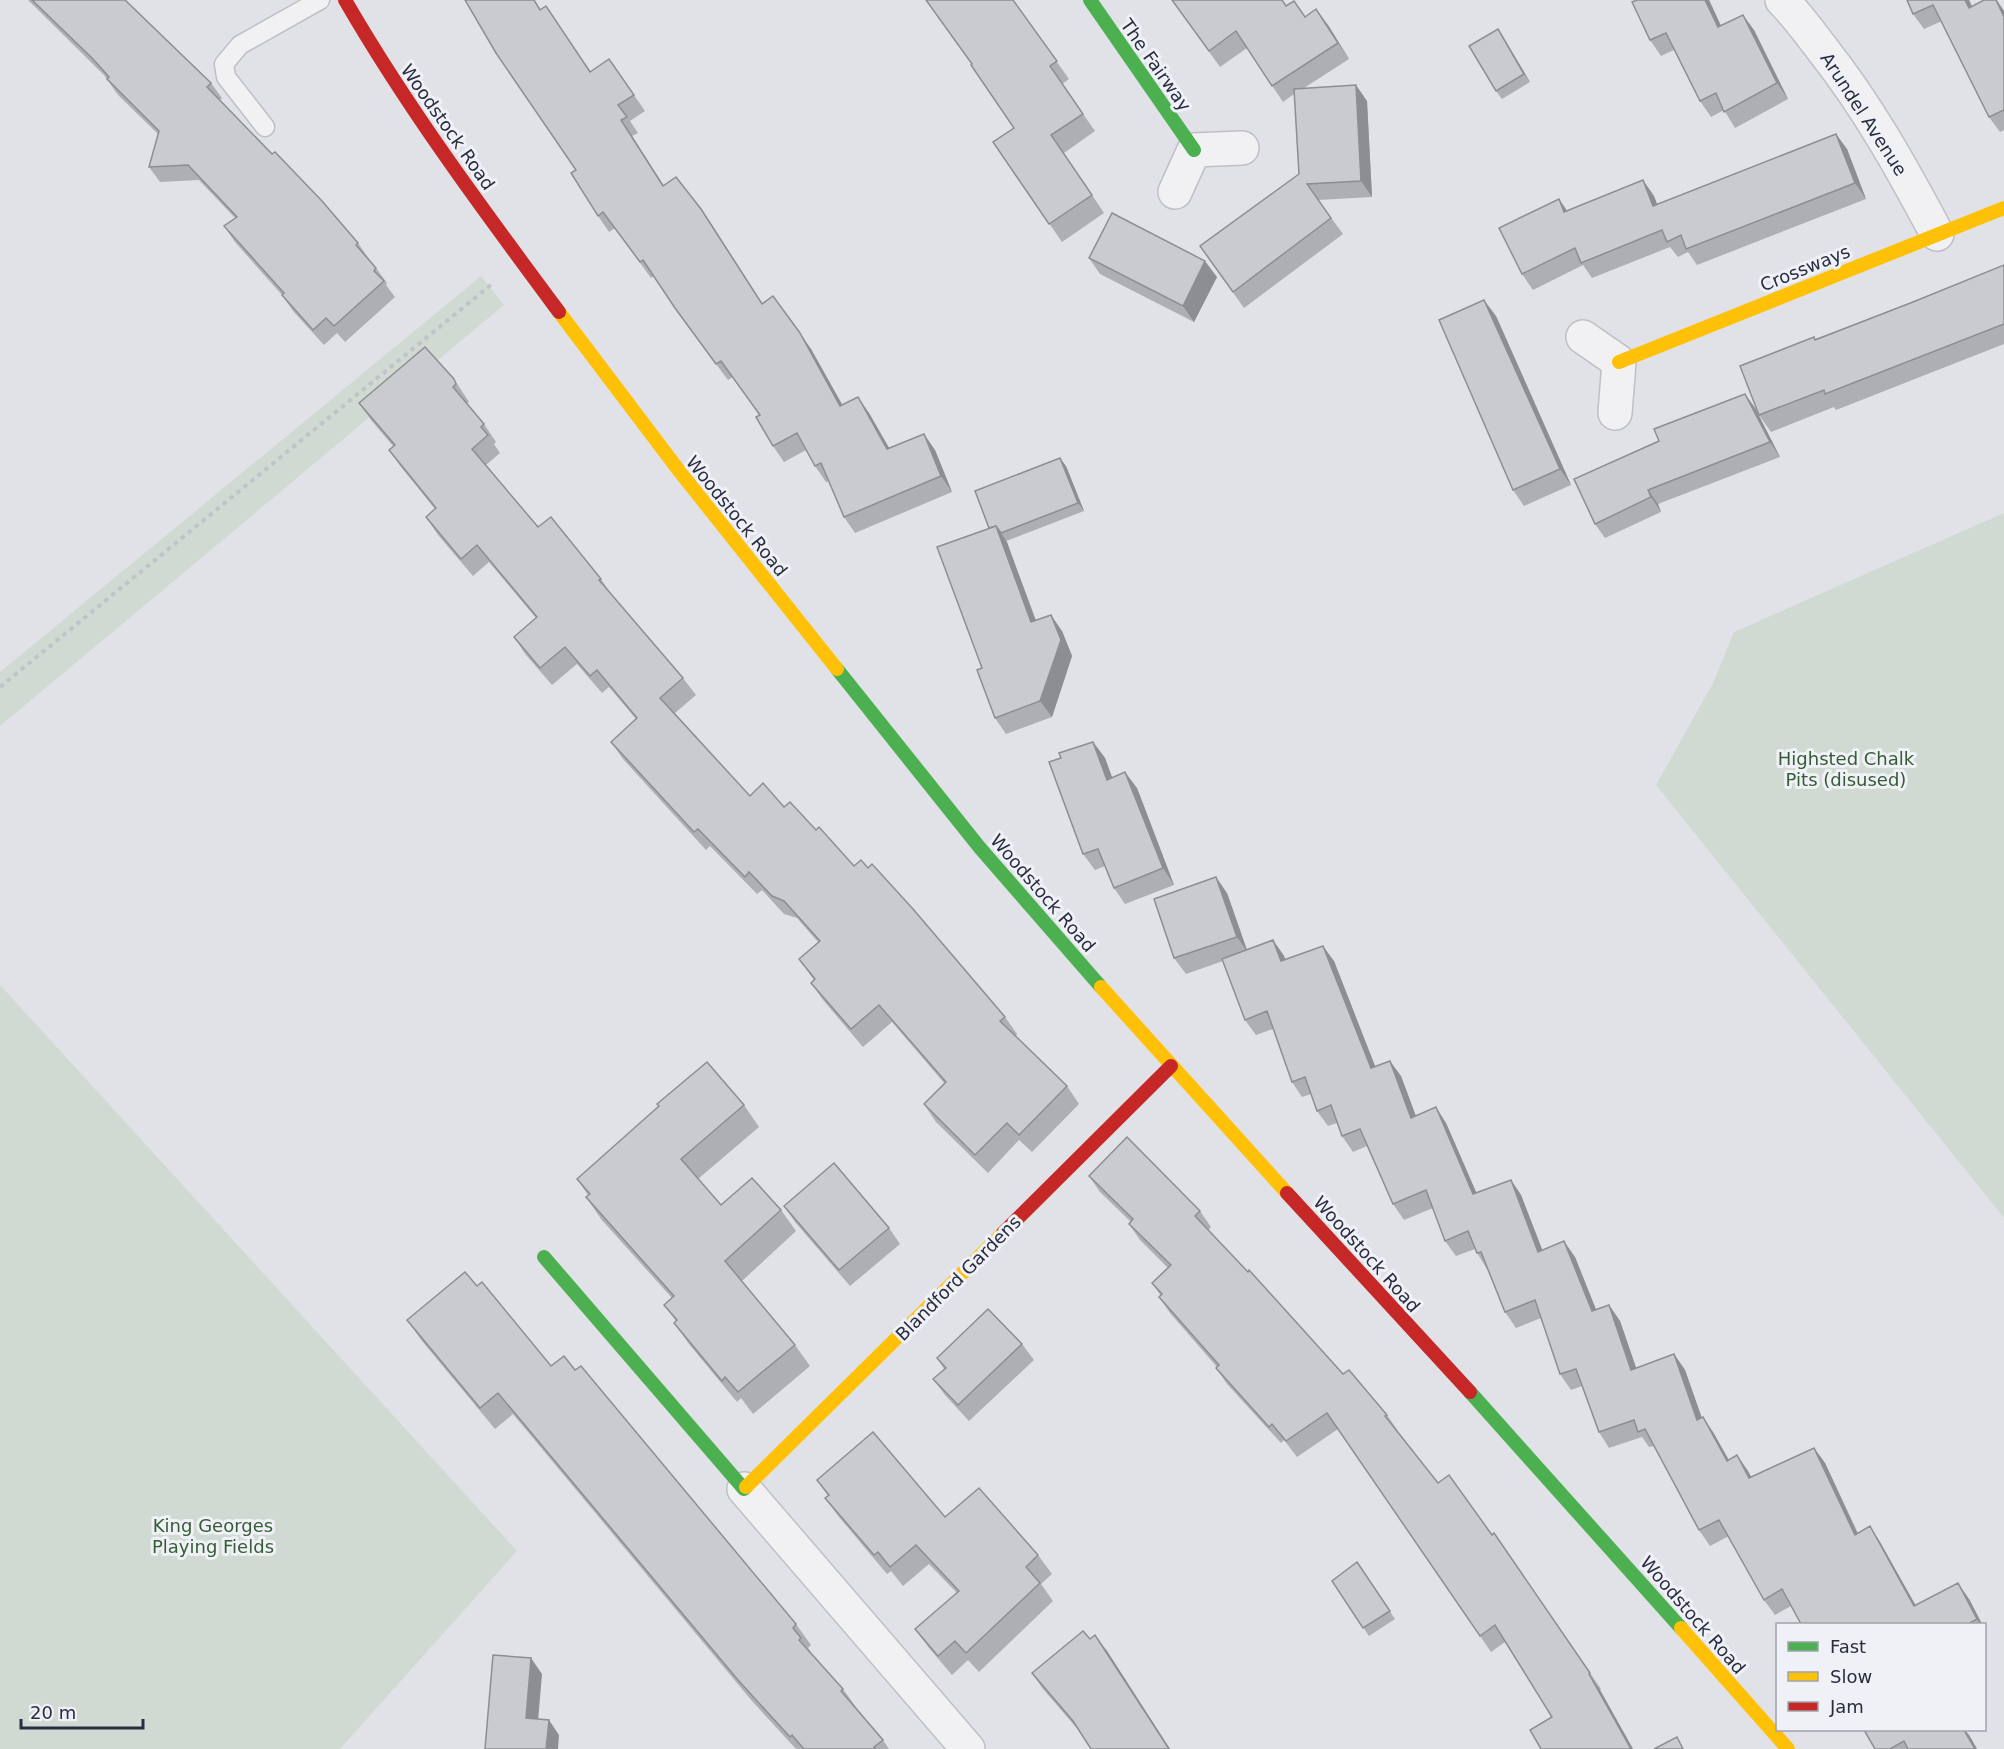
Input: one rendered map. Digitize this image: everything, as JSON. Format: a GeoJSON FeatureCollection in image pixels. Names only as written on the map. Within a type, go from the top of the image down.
{"type":"FeatureCollection","features":[{"type":"Feature","properties":{"kind":"street","name":"Woodstock Road"},"geometry":{"type":"LineString","coordinates":[[345,0],[372,48],[440,150],[602,372],[689,486],[849,684],[925,783],[1171,1066],[1562,1493],[1788,1749]]}},
{"type":"Feature","properties":{"kind":"street","name":"The Fairway"},"geometry":{"type":"LineString","coordinates":[[1090,0],[1194,150]]}},
{"type":"Feature","properties":{"kind":"street","name":"Arundel Avenue"},"geometry":{"type":"LineString","coordinates":[[1782,0],[1850,84],[1903,171],[1937,234]]}},
{"type":"Feature","properties":{"kind":"street"},"geometry":{"type":"LineString","coordinates":[[1175,192],[1194,150],[1242,148]]}},
{"type":"Feature","properties":{"kind":"street","name":"Crossways"},"geometry":{"type":"LineString","coordinates":[[1619,362],[2004,208]]}},
{"type":"Feature","properties":{"kind":"street"},"geometry":{"type":"LineString","coordinates":[[1583,337],[1619,362],[1615,413]]}},
{"type":"Feature","properties":{"kind":"street","name":"Blandford Gardens"},"geometry":{"type":"LineString","coordinates":[[744,1490],[1171,1066]]}},
{"type":"Feature","properties":{"kind":"street"},"geometry":{"type":"LineString","coordinates":[[544,1257],[968,1749]]}},
{"type":"Feature","properties":{"kind":"lane"},"geometry":{"type":"LineString","coordinates":[[265,127],[226,77],[224,64],[240,45],[320,0]]}},
{"type":"Feature","properties":{"kind":"path"},"geometry":{"type":"LineString","coordinates":[[0,687],[521,261]]}},
{"type":"Feature","properties":{"kind":"green space"},"geometry":{"type":"Polygon","coordinates":[[[481,276],[504,305],[0,726],[0,672],[481,276]]]}},
{"type":"Feature","properties":{"kind":"green space","name":"Highsted Chalk Pits (disused)"},"geometry":{"type":"Polygon","coordinates":[[[2004,513],[2004,1218],[1656,785],[1713,683],[1734,632],[2004,513]]]}},
{"type":"Feature","properties":{"kind":"green space","name":"King Georges Playing Fields"},"geometry":{"type":"Polygon","coordinates":[[[0,985],[517,1551],[340,1749],[0,1749],[0,985]]]}},
{"type":"Feature","properties":{"kind":"building"},"geometry":{"type":"Polygon","coordinates":[[[32,0],[125,0],[211,83],[207,87],[272,154],[275,152],[322,201],[358,243],[356,245],[384,281],[334,326],[326,318],[313,330],[282,295],[284,293],[224,226],[237,217],[188,165],[149,167],[159,131],[107,79],[109,77],[93,59],[32,0]]]}},
{"type":"Feature","properties":{"kind":"building"},"geometry":{"type":"Polygon","coordinates":[[[465,0],[534,0],[540,10],[546,6],[590,72],[609,59],[634,95],[618,105],[627,117],[621,120],[663,186],[676,177],[701,209],[762,304],[773,296],[800,333],[840,406],[858,397],[887,449],[924,434],[941,476],[844,517],[821,463],[815,466],[797,433],[773,446],[756,417],[760,415],[721,361],[716,364],[643,260],[640,262],[603,212],[598,216],[571,173],[576,170],[496,53],[465,0]]]}},
{"type":"Feature","properties":{"kind":"building"},"geometry":{"type":"Polygon","coordinates":[[[926,0],[1013,0],[1057,61],[1050,66],[1083,114],[1051,135],[1092,195],[1049,224],[993,142],[1014,128],[926,0]]]}},
{"type":"Feature","properties":{"kind":"building"},"geometry":{"type":"Polygon","coordinates":[[[1172,0],[1282,0],[1286,6],[1294,1],[1305,17],[1316,9],[1338,43],[1272,86],[1236,31],[1209,51],[1172,0]]]}},
{"type":"Feature","properties":{"kind":"building"},"geometry":{"type":"Polygon","coordinates":[[[1637,0],[1705,0],[1718,27],[1743,15],[1777,83],[1724,112],[1716,93],[1700,101],[1666,33],[1650,40],[1632,2],[1637,0]]]}},
{"type":"Feature","properties":{"kind":"building"},"geometry":{"type":"Polygon","coordinates":[[[1907,0],[1965,0],[1969,8],[1984,0],[1996,0],[2004,17],[2004,110],[1989,117],[1933,5],[1913,14],[1907,0]]]}},
{"type":"Feature","properties":{"kind":"building"},"geometry":{"type":"Polygon","coordinates":[[[1498,29],[1524,74],[1496,91],[1469,46],[1498,29]]]}},
{"type":"Feature","properties":{"kind":"building"},"geometry":{"type":"Polygon","coordinates":[[[1356,85],[1361,181],[1307,184],[1331,218],[1233,292],[1200,246],[1299,174],[1294,89],[1356,85]]]}},
{"type":"Feature","properties":{"kind":"building"},"geometry":{"type":"Polygon","coordinates":[[[1836,134],[1855,183],[1686,249],[1681,235],[1667,242],[1662,230],[1581,263],[1575,248],[1522,274],[1499,228],[1559,199],[1564,212],[1643,180],[1653,206],[1836,134]]]}},
{"type":"Feature","properties":{"kind":"building"},"geometry":{"type":"Polygon","coordinates":[[[1112,213],[1205,261],[1183,306],[1089,258],[1112,213]]]}},
{"type":"Feature","properties":{"kind":"building"},"geometry":{"type":"Polygon","coordinates":[[[2004,265],[2004,324],[1825,394],[1824,390],[1759,415],[1740,366],[1814,337],[1815,340],[2004,265]]]}},
{"type":"Feature","properties":{"kind":"building"},"geometry":{"type":"Polygon","coordinates":[[[1484,300],[1560,469],[1513,490],[1439,320],[1484,300]]]}},
{"type":"Feature","properties":{"kind":"building"},"geometry":{"type":"Polygon","coordinates":[[[425,347],[454,379],[456,384],[453,387],[484,424],[481,427],[488,435],[472,449],[538,527],[551,517],[601,579],[599,580],[683,678],[660,698],[750,796],[763,783],[784,807],[790,802],[816,830],[819,827],[854,866],[861,860],[868,868],[872,864],[1005,1017],[1000,1021],[1067,1086],[1019,1135],[1007,1123],[975,1155],[924,1104],[946,1082],[879,1005],[851,1029],[811,983],[815,979],[799,959],[820,941],[784,901],[772,896],[749,872],[745,877],[698,829],[694,832],[611,742],[637,718],[597,670],[590,676],[565,647],[540,668],[514,637],[537,617],[477,545],[461,559],[426,517],[436,508],[389,450],[395,445],[359,403],[425,347]]]}},
{"type":"Feature","properties":{"kind":"building"},"geometry":{"type":"Polygon","coordinates":[[[1745,394],[1770,442],[1648,490],[1651,497],[1595,524],[1574,479],[1659,441],[1654,429],[1745,394]]]}},
{"type":"Feature","properties":{"kind":"building"},"geometry":{"type":"Polygon","coordinates":[[[1060,458],[1078,503],[1001,533],[996,526],[989,528],[975,491],[1060,458]]]}},
{"type":"Feature","properties":{"kind":"building"},"geometry":{"type":"Polygon","coordinates":[[[996,526],[1031,622],[1051,615],[1061,640],[1040,701],[995,718],[977,670],[982,668],[937,547],[996,526]]]}},
{"type":"Feature","properties":{"kind":"building"},"geometry":{"type":"Polygon","coordinates":[[[1093,742],[1107,780],[1125,772],[1163,868],[1114,888],[1098,849],[1083,854],[1049,762],[1061,758],[1059,753],[1093,742]]]}},
{"type":"Feature","properties":{"kind":"building"},"geometry":{"type":"Polygon","coordinates":[[[1216,877],[1237,937],[1174,958],[1154,899],[1216,877]]]}},
{"type":"Feature","properties":{"kind":"building"},"geometry":{"type":"Polygon","coordinates":[[[1273,940],[1281,961],[1323,946],[1371,1068],[1390,1061],[1411,1118],[1436,1107],[1473,1194],[1511,1180],[1538,1252],[1564,1241],[1592,1311],[1609,1305],[1631,1370],[1674,1354],[1697,1420],[1703,1417],[1727,1461],[1737,1455],[1749,1478],[1814,1448],[1855,1535],[1870,1526],[1914,1606],[1958,1583],[1977,1619],[1970,1623],[1800,1623],[1782,1589],[1764,1600],[1719,1520],[1699,1530],[1645,1429],[1638,1432],[1634,1420],[1599,1432],[1576,1369],[1560,1374],[1535,1300],[1505,1312],[1481,1252],[1477,1253],[1468,1231],[1445,1241],[1426,1190],[1393,1204],[1360,1129],[1342,1136],[1331,1105],[1317,1111],[1305,1077],[1292,1082],[1267,1011],[1245,1020],[1222,959],[1273,940]]]}},
{"type":"Feature","properties":{"kind":"building"},"geometry":{"type":"Polygon","coordinates":[[[707,1062],[744,1105],[681,1159],[721,1205],[752,1178],[781,1210],[725,1261],[795,1345],[738,1392],[725,1377],[722,1381],[674,1323],[677,1320],[664,1305],[674,1296],[586,1197],[590,1194],[577,1179],[659,1106],[657,1104],[707,1062]]]}},
{"type":"Feature","properties":{"kind":"building"},"geometry":{"type":"Polygon","coordinates":[[[1127,1137],[1200,1211],[1195,1216],[1248,1272],[1249,1270],[1343,1374],[1349,1370],[1387,1415],[1385,1416],[1438,1483],[1449,1475],[1492,1535],[1494,1533],[1590,1673],[1631,1749],[1541,1749],[1530,1730],[1552,1717],[1495,1625],[1480,1636],[1327,1413],[1286,1441],[1272,1424],[1269,1427],[1216,1368],[1219,1365],[1159,1297],[1162,1294],[1152,1283],[1171,1265],[1129,1224],[1133,1219],[1089,1176],[1127,1137]]]}},
{"type":"Feature","properties":{"kind":"building"},"geometry":{"type":"Polygon","coordinates":[[[834,1163],[889,1228],[839,1270],[784,1206],[834,1163]]]}},
{"type":"Feature","properties":{"kind":"building"},"geometry":{"type":"Polygon","coordinates":[[[465,1272],[477,1286],[482,1282],[551,1366],[564,1356],[575,1370],[581,1366],[796,1624],[793,1628],[801,1638],[799,1640],[843,1689],[841,1691],[883,1740],[874,1747],[876,1749],[804,1749],[792,1735],[790,1737],[738,1680],[498,1393],[480,1408],[407,1320],[465,1272]]]}},
{"type":"Feature","properties":{"kind":"building"},"geometry":{"type":"Polygon","coordinates":[[[988,1309],[1022,1344],[958,1405],[933,1379],[946,1368],[937,1358],[988,1309]]]}},
{"type":"Feature","properties":{"kind":"building"},"geometry":{"type":"Polygon","coordinates":[[[873,1432],[945,1517],[979,1488],[1038,1555],[1026,1567],[1040,1583],[966,1653],[955,1641],[938,1656],[915,1629],[959,1591],[916,1545],[890,1567],[878,1552],[874,1555],[825,1498],[829,1495],[817,1480],[873,1432]]]}},
{"type":"Feature","properties":{"kind":"building"},"geometry":{"type":"Polygon","coordinates":[[[1357,1562],[1390,1611],[1363,1628],[1332,1581],[1357,1562]]]}},
{"type":"Feature","properties":{"kind":"building"},"geometry":{"type":"Polygon","coordinates":[[[1083,1631],[1090,1639],[1095,1635],[1169,1749],[1091,1749],[1073,1721],[1032,1673],[1083,1631]]]}},
{"type":"Feature","properties":{"kind":"building"},"geometry":{"type":"Polygon","coordinates":[[[493,1655],[531,1658],[526,1718],[549,1720],[546,1749],[485,1749],[493,1655]]]}},
{"type":"Feature","properties":{"kind":"building"},"geometry":{"type":"Polygon","coordinates":[[[1865,1731],[1965,1731],[1975,1749],[1908,1749],[1904,1741],[1890,1749],[1875,1749],[1865,1731]]]}},
{"type":"Feature","properties":{"kind":"building"},"geometry":{"type":"Polygon","coordinates":[[[1677,1737],[1683,1749],[1654,1749],[1677,1737]]]}},
{"type":"Feature","properties":{"kind":"traffic: fast"},"geometry":{"type":"LineString","coordinates":[[1090,0],[1194,150]]}},
{"type":"Feature","properties":{"kind":"traffic: fast"},"geometry":{"type":"LineString","coordinates":[[837,669],[980,848],[1101,987]]}},
{"type":"Feature","properties":{"kind":"traffic: fast"},"geometry":{"type":"LineString","coordinates":[[544,1257],[744,1489],[746,1487]]}},
{"type":"Feature","properties":{"kind":"traffic: fast"},"geometry":{"type":"LineString","coordinates":[[1470,1392],[1681,1628]]}},
{"type":"Feature","properties":{"kind":"traffic: slow"},"geometry":{"type":"LineString","coordinates":[[1619,362],[2004,208]]}},
{"type":"Feature","properties":{"kind":"traffic: slow"},"geometry":{"type":"LineString","coordinates":[[559,312],[680,472],[837,669]]}},
{"type":"Feature","properties":{"kind":"traffic: slow"},"geometry":{"type":"LineString","coordinates":[[1101,987],[1287,1193]]}},
{"type":"Feature","properties":{"kind":"traffic: slow"},"geometry":{"type":"LineString","coordinates":[[746,1487],[1003,1233]]}},
{"type":"Feature","properties":{"kind":"traffic: slow"},"geometry":{"type":"LineString","coordinates":[[1681,1628],[1788,1749]]}},
{"type":"Feature","properties":{"kind":"traffic: jam"},"geometry":{"type":"LineString","coordinates":[[345,0],[394,81],[475,198],[559,312]]}},
{"type":"Feature","properties":{"kind":"traffic: jam"},"geometry":{"type":"LineString","coordinates":[[1003,1233],[1171,1066]]}},
{"type":"Feature","properties":{"kind":"traffic: jam"},"geometry":{"type":"LineString","coordinates":[[1287,1193],[1470,1392]]}}]}
